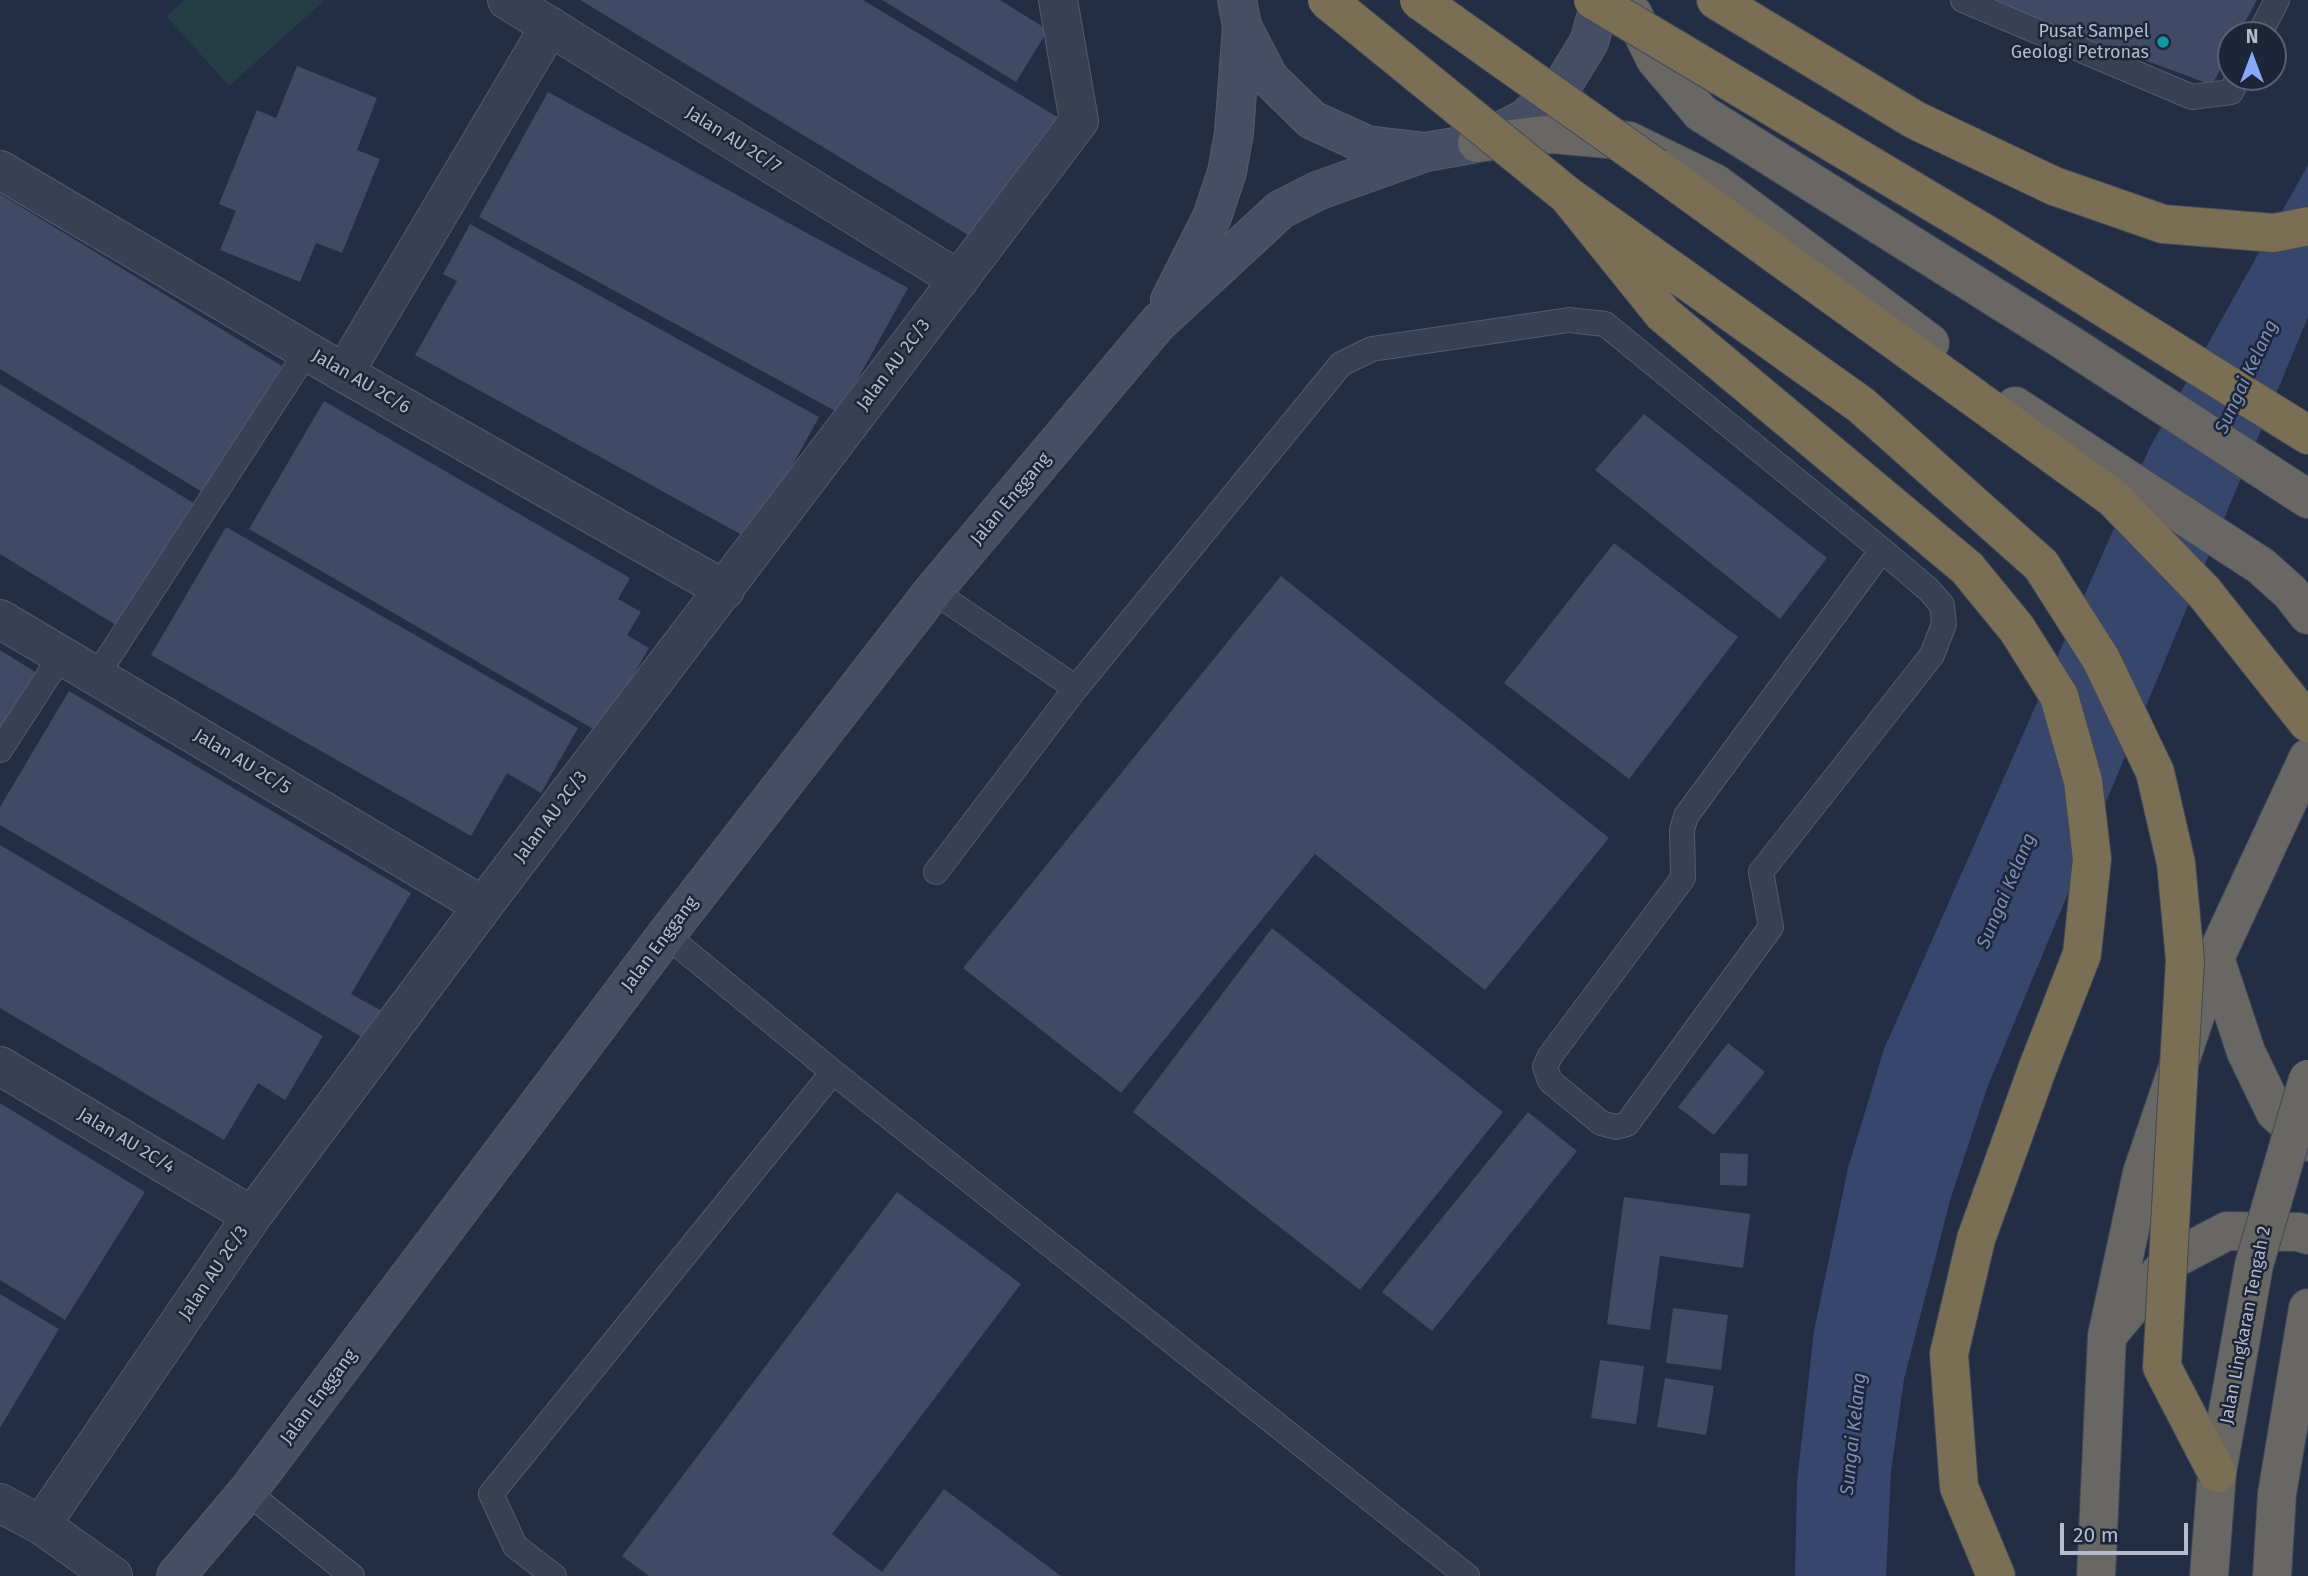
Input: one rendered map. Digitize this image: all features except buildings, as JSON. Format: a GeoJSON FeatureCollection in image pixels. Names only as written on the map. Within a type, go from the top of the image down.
{"type":"FeatureCollection","features":[{"type":"Feature","properties":{"kind":"highway"},"geometry":{"type":"LineString","coordinates":[[1327,0],[1568,195],[1861,405],[2041,565],[2101,659],[2155,772],[2176,863],[2185,960],[2162,1367],[2217,1473]]}},
{"type":"Feature","properties":{"kind":"highway"},"geometry":{"type":"LineString","coordinates":[[1419,0],[2113,498],[2204,592],[2308,723]]}},
{"type":"Feature","properties":{"kind":"highway"},"geometry":{"type":"LineString","coordinates":[[1592,0],[1989,236],[2308,435]]}},
{"type":"Feature","properties":{"kind":"highway"},"geometry":{"type":"LineString","coordinates":[[1625,0],[1656,59],[1701,113],[2063,340],[2307,499]]}},
{"type":"Feature","properties":{"kind":"highway"},"geometry":{"type":"LineString","coordinates":[[1716,0],[1915,120],[2054,186],[2163,224],[2274,233],[2308,226]]}},
{"type":"Feature","properties":{"kind":"highway"},"geometry":{"type":"LineString","coordinates":[[1477,143],[1553,134],[1629,141],[1716,183],[2018,408],[2261,566],[2290,592],[2308,615]]}},
{"type":"Feature","properties":{"kind":"highway"},"geometry":{"type":"LineString","coordinates":[[1568,195],[1662,314],[1967,568],[2017,629],[2059,696],[2083,781],[2092,859],[2082,954],[1976,1239],[1949,1354],[1959,1487],[1996,1576]]}},
{"type":"Feature","properties":{"kind":"highway"},"geometry":{"type":"LineString","coordinates":[[2096,1576],[2107,1336],[2142,1173],[2215,958],[2308,758]]}},
{"type":"Feature","properties":{"kind":"highway"},"geometry":{"type":"LineString","coordinates":[[2215,958],[2246,1052],[2275,1112],[2308,1142]]}},
{"type":"Feature","properties":{"kind":"highway","name":"Jalan Lingkaran Tengah 2"},"geometry":{"type":"LineString","coordinates":[[2209,1576],[2217,1473],[2253,1265],[2308,1079]]}},
{"type":"Feature","properties":{"kind":"highway"},"geometry":{"type":"LineString","coordinates":[[2107,1336],[2170,1261],[2227,1231],[2299,1232],[2308,1235]]}},
{"type":"Feature","properties":{"kind":"highway"},"geometry":{"type":"LineString","coordinates":[[2272,1576],[2277,1494],[2308,1308]]}},
{"type":"Feature","properties":{"kind":"main road"},"geometry":{"type":"LineString","coordinates":[[1240,13],[1269,78],[1312,120],[1367,145],[1426,152],[1477,143],[1523,120],[1562,86],[1589,42],[1601,0]]}},
{"type":"Feature","properties":{"kind":"main road","name":"Jalan Enggang"},"geometry":{"type":"LineString","coordinates":[[1158,323],[1212,217],[1227,172],[1234,133],[1240,13]]}},
{"type":"Feature","properties":{"kind":"main road","name":"Jalan Enggang"},"geometry":{"type":"LineString","coordinates":[[176,1576],[247,1492],[666,935],[933,591],[1158,323],[1280,210],[1317,191],[1426,152]]}},
{"type":"Feature","properties":{"kind":"street","name":"Jalan AU 2C/3"},"geometry":{"type":"LineString","coordinates":[[41,1525],[253,1216],[483,906],[1079,121],[1058,0]]}},
{"type":"Feature","properties":{"kind":"street","name":"Jalan AU 2C/7"},"geometry":{"type":"LineString","coordinates":[[516,2],[550,26],[958,280]]}},
{"type":"Feature","properties":{"kind":"street"},"geometry":{"type":"LineString","coordinates":[[344,373],[550,26]]}},
{"type":"Feature","properties":{"kind":"street","name":"Jalan AU 2C/6"},"geometry":{"type":"LineString","coordinates":[[0,170],[344,373],[725,590]]}},
{"type":"Feature","properties":{"kind":"street","name":"Jalan AU 2C/5"},"geometry":{"type":"LineString","coordinates":[[0,619],[483,906]]}},
{"type":"Feature","properties":{"kind":"street","name":"Jalan AU 2C/4"},"geometry":{"type":"LineString","coordinates":[[0,1066],[253,1216]]}},
{"type":"Feature","properties":{"kind":"street"},"geometry":{"type":"LineString","coordinates":[[0,1503],[41,1525],[113,1576]]}},
{"type":"Feature","properties":{"kind":"lane"},"geometry":{"type":"LineString","coordinates":[[1964,0],[2192,97],[2231,91]]}},
{"type":"Feature","properties":{"kind":"lane"},"geometry":{"type":"LineString","coordinates":[[2266,21],[2277,0]]}},
{"type":"Feature","properties":{"kind":"lane"},"geometry":{"type":"LineString","coordinates":[[936,872],[1076,688],[1341,364],[1372,349],[1569,320],[1605,324],[1882,550],[1929,590],[1942,605],[1944,624],[1931,655],[1761,872],[1770,927],[1626,1124],[1616,1127],[1601,1123],[1550,1081],[1545,1067],[1550,1056],[1683,878],[1682,830],[1686,816],[1882,550]]}},
{"type":"Feature","properties":{"kind":"lane"},"geometry":{"type":"LineString","coordinates":[[97,675],[307,350]]}},
{"type":"Feature","properties":{"kind":"lane"},"geometry":{"type":"LineString","coordinates":[[933,591],[1076,688]]}},
{"type":"Feature","properties":{"kind":"lane"},"geometry":{"type":"LineString","coordinates":[[0,750],[61,656]]}},
{"type":"Feature","properties":{"kind":"lane"},"geometry":{"type":"LineString","coordinates":[[666,935],[833,1072],[1467,1576]]}},
{"type":"Feature","properties":{"kind":"lane"},"geometry":{"type":"LineString","coordinates":[[554,1576],[515,1546],[491,1494],[833,1072]]}},
{"type":"Feature","properties":{"kind":"lane"},"geometry":{"type":"LineString","coordinates":[[247,1492],[349,1575]]}},
{"type":"Feature","properties":{"kind":"shaded area"},"geometry":{"type":"Polygon","coordinates":[[[185,0],[325,0],[229,86],[166,16],[185,0]]]}},
{"type":"Feature","properties":{"kind":"water","name":"Sungai Kelang"},"geometry":{"type":"Polygon","coordinates":[[[2308,165],[2308,317],[1987,1088],[1951,1197],[1904,1379],[1891,1472],[1886,1576],[1795,1576],[1797,1482],[1814,1331],[1848,1168],[1884,1049],[2149,449],[2308,165]]]}},
{"type":"Feature","properties":{"kind":"place","name":"Pusat Sampel Geologi Petronas"},"geometry":{"type":"Point","coordinates":[2163,42]}}]}
